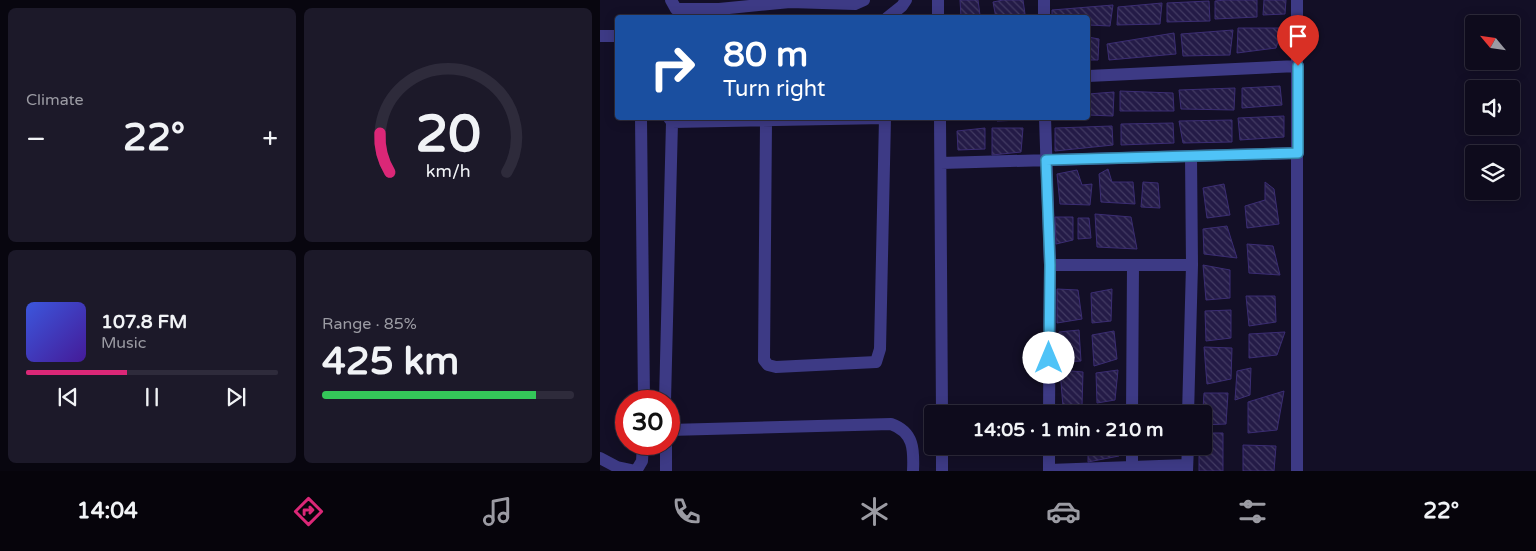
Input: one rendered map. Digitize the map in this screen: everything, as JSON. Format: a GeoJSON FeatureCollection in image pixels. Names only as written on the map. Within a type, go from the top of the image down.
{"type":"FeatureCollection","features":[{"type":"Feature","properties":{"kind":"street"},"geometry":{"type":"LineString","coordinates":[[671,0],[676,9],[720,13],[790,1],[855,4],[864,0]]}},
{"type":"Feature","properties":{"kind":"street"},"geometry":{"type":"LineString","coordinates":[[891,15],[906,0]]}},
{"type":"Feature","properties":{"kind":"street"},"geometry":{"type":"LineString","coordinates":[[938,0],[938,15]]}},
{"type":"Feature","properties":{"kind":"street"},"geometry":{"type":"LineString","coordinates":[[1044,0],[1044,15]]}},
{"type":"Feature","properties":{"kind":"street"},"geometry":{"type":"LineString","coordinates":[[1296,471],[1297,0]]}},
{"type":"Feature","properties":{"kind":"street"},"geometry":{"type":"LineString","coordinates":[[600,36],[615,36]]}},
{"type":"Feature","properties":{"kind":"street"},"geometry":{"type":"LineString","coordinates":[[1090,76],[1298,66]]}},
{"type":"Feature","properties":{"kind":"street"},"geometry":{"type":"LineString","coordinates":[[641,120],[644,390]]}},
{"type":"Feature","properties":{"kind":"street"},"geometry":{"type":"LineString","coordinates":[[665,390],[670,120],[766,122],[826,120]]}},
{"type":"Feature","properties":{"kind":"street"},"geometry":{"type":"LineString","coordinates":[[766,122],[764,360],[768,365],[776,367],[876,362],[880,340],[885,120]]}},
{"type":"Feature","properties":{"kind":"street"},"geometry":{"type":"LineString","coordinates":[[940,120],[942,405]]}},
{"type":"Feature","properties":{"kind":"street"},"geometry":{"type":"LineString","coordinates":[[1045,120],[1050,265],[1049,405]]}},
{"type":"Feature","properties":{"kind":"street"},"geometry":{"type":"LineString","coordinates":[[941,163],[1298,153]]}},
{"type":"Feature","properties":{"kind":"street"},"geometry":{"type":"LineString","coordinates":[[1188,405],[1192,265],[1191,156]]}},
{"type":"Feature","properties":{"kind":"street"},"geometry":{"type":"LineString","coordinates":[[1050,265],[1192,265]]}},
{"type":"Feature","properties":{"kind":"street"},"geometry":{"type":"LineString","coordinates":[[1132,405],[1133,266]]}},
{"type":"Feature","properties":{"kind":"street"},"geometry":{"type":"LineString","coordinates":[[680,430],[891,424],[900,427],[912,441],[914,450],[913,471]]}},
{"type":"Feature","properties":{"kind":"street"},"geometry":{"type":"LineString","coordinates":[[600,458],[617,467],[636,470],[642,460],[642,455]]}},
{"type":"Feature","properties":{"kind":"street"},"geometry":{"type":"LineString","coordinates":[[666,455],[666,471]]}},
{"type":"Feature","properties":{"kind":"street"},"geometry":{"type":"LineString","coordinates":[[942,455],[942,471]]}},
{"type":"Feature","properties":{"kind":"street"},"geometry":{"type":"LineString","coordinates":[[1049,455],[1049,470],[1132,466],[1187,468],[1188,455]]}},
{"type":"Feature","properties":{"kind":"street"},"geometry":{"type":"LineString","coordinates":[[1132,455],[1132,466]]}},
{"type":"Feature","properties":{"kind":"building"},"geometry":{"type":"Polygon","coordinates":[[[960,0],[978,0],[980,15],[961,15],[960,0]]]}},
{"type":"Feature","properties":{"kind":"building"},"geometry":{"type":"Polygon","coordinates":[[[1023,0],[1025,14],[995,15],[993,2],[1023,0]]]}},
{"type":"Feature","properties":{"kind":"building"},"geometry":{"type":"Polygon","coordinates":[[[1257,0],[1257,17],[1215,19],[1215,1],[1257,0]]]}},
{"type":"Feature","properties":{"kind":"building"},"geometry":{"type":"Polygon","coordinates":[[[1264,0],[1286,0],[1285,14],[1263,15],[1264,0]]]}},
{"type":"Feature","properties":{"kind":"building"},"geometry":{"type":"Polygon","coordinates":[[[1209,1],[1210,21],[1167,22],[1167,3],[1209,1]]]}},
{"type":"Feature","properties":{"kind":"building"},"geometry":{"type":"Polygon","coordinates":[[[1162,3],[1160,24],[1117,25],[1118,7],[1162,3]]]}},
{"type":"Feature","properties":{"kind":"building"},"geometry":{"type":"Polygon","coordinates":[[[1113,5],[1110,26],[1090,25],[1090,15],[1052,15],[1052,10],[1113,5]]]}},
{"type":"Feature","properties":{"kind":"building"},"geometry":{"type":"Polygon","coordinates":[[[1238,28],[1282,28],[1276,48],[1237,53],[1238,28]]]}},
{"type":"Feature","properties":{"kind":"building"},"geometry":{"type":"Polygon","coordinates":[[[1233,30],[1230,55],[1183,56],[1181,34],[1233,30]]]}},
{"type":"Feature","properties":{"kind":"building"},"geometry":{"type":"Polygon","coordinates":[[[1174,33],[1176,54],[1109,60],[1107,44],[1174,33]]]}},
{"type":"Feature","properties":{"kind":"building"},"geometry":{"type":"Polygon","coordinates":[[[1090,37],[1099,39],[1098,60],[1090,60],[1090,37]]]}},
{"type":"Feature","properties":{"kind":"building"},"geometry":{"type":"Polygon","coordinates":[[[1280,86],[1282,105],[1242,108],[1242,88],[1280,86]]]}},
{"type":"Feature","properties":{"kind":"building"},"geometry":{"type":"Polygon","coordinates":[[[1235,88],[1234,110],[1181,109],[1179,90],[1235,88]]]}},
{"type":"Feature","properties":{"kind":"building"},"geometry":{"type":"Polygon","coordinates":[[[1120,91],[1173,93],[1174,111],[1120,111],[1120,91]]]}},
{"type":"Feature","properties":{"kind":"building"},"geometry":{"type":"Polygon","coordinates":[[[1114,92],[1113,116],[1090,115],[1090,94],[1114,92]]]}},
{"type":"Feature","properties":{"kind":"building"},"geometry":{"type":"Polygon","coordinates":[[[1284,116],[1284,137],[1240,140],[1238,118],[1284,116]]]}},
{"type":"Feature","properties":{"kind":"building"},"geometry":{"type":"Polygon","coordinates":[[[1232,120],[1232,142],[1183,143],[1179,121],[1232,120]]]}},
{"type":"Feature","properties":{"kind":"building"},"geometry":{"type":"Polygon","coordinates":[[[1173,123],[1174,143],[1121,145],[1121,124],[1173,123]]]}},
{"type":"Feature","properties":{"kind":"building"},"geometry":{"type":"Polygon","coordinates":[[[1112,126],[1113,145],[1055,151],[1055,128],[1112,126]]]}},
{"type":"Feature","properties":{"kind":"building"},"geometry":{"type":"Polygon","coordinates":[[[985,128],[985,149],[958,150],[957,131],[985,128]]]}},
{"type":"Feature","properties":{"kind":"building"},"geometry":{"type":"Polygon","coordinates":[[[992,128],[1023,128],[1021,152],[992,155],[992,128]]]}},
{"type":"Feature","properties":{"kind":"building"},"geometry":{"type":"Polygon","coordinates":[[[1108,169],[1112,182],[1133,182],[1135,204],[1101,202],[1099,174],[1108,169]]]}},
{"type":"Feature","properties":{"kind":"building"},"geometry":{"type":"Polygon","coordinates":[[[1077,170],[1082,185],[1092,184],[1090,205],[1060,204],[1057,174],[1077,170]]]}},
{"type":"Feature","properties":{"kind":"building"},"geometry":{"type":"Polygon","coordinates":[[[1143,182],[1158,183],[1160,208],[1141,207],[1143,182]]]}},
{"type":"Feature","properties":{"kind":"building"},"geometry":{"type":"Polygon","coordinates":[[[1265,182],[1274,189],[1279,224],[1247,228],[1245,206],[1265,200],[1265,182]]]}},
{"type":"Feature","properties":{"kind":"building"},"geometry":{"type":"Polygon","coordinates":[[[1224,184],[1230,215],[1207,218],[1203,188],[1224,184]]]}},
{"type":"Feature","properties":{"kind":"building"},"geometry":{"type":"Polygon","coordinates":[[[1095,214],[1131,217],[1137,249],[1097,247],[1095,214]]]}},
{"type":"Feature","properties":{"kind":"building"},"geometry":{"type":"Polygon","coordinates":[[[1055,217],[1073,217],[1073,240],[1056,244],[1055,217]]]}},
{"type":"Feature","properties":{"kind":"building"},"geometry":{"type":"Polygon","coordinates":[[[1078,218],[1089,218],[1091,238],[1078,239],[1078,218]]]}},
{"type":"Feature","properties":{"kind":"building"},"geometry":{"type":"Polygon","coordinates":[[[1227,226],[1237,258],[1204,254],[1203,229],[1227,226]]]}},
{"type":"Feature","properties":{"kind":"building"},"geometry":{"type":"Polygon","coordinates":[[[1247,244],[1273,246],[1280,275],[1249,273],[1247,244]]]}},
{"type":"Feature","properties":{"kind":"building"},"geometry":{"type":"Polygon","coordinates":[[[1203,265],[1230,270],[1230,298],[1206,300],[1203,265]]]}},
{"type":"Feature","properties":{"kind":"building"},"geometry":{"type":"Polygon","coordinates":[[[1057,289],[1078,290],[1082,319],[1057,323],[1057,289]]]}},
{"type":"Feature","properties":{"kind":"building"},"geometry":{"type":"Polygon","coordinates":[[[1112,289],[1111,321],[1092,323],[1091,293],[1112,289]]]}},
{"type":"Feature","properties":{"kind":"building"},"geometry":{"type":"Polygon","coordinates":[[[1246,296],[1275,296],[1276,322],[1249,326],[1246,296]]]}},
{"type":"Feature","properties":{"kind":"building"},"geometry":{"type":"Polygon","coordinates":[[[1231,310],[1231,338],[1206,341],[1205,311],[1231,310]]]}},
{"type":"Feature","properties":{"kind":"building"},"geometry":{"type":"Polygon","coordinates":[[[1079,330],[1081,361],[1061,362],[1059,332],[1079,330]]]}},
{"type":"Feature","properties":{"kind":"building"},"geometry":{"type":"Polygon","coordinates":[[[1114,331],[1117,359],[1094,366],[1092,335],[1114,331]]]}},
{"type":"Feature","properties":{"kind":"building"},"geometry":{"type":"Polygon","coordinates":[[[1285,332],[1277,355],[1249,358],[1249,334],[1285,332]]]}},
{"type":"Feature","properties":{"kind":"building"},"geometry":{"type":"Polygon","coordinates":[[[1204,347],[1232,348],[1231,379],[1207,384],[1204,347]]]}},
{"type":"Feature","properties":{"kind":"building"},"geometry":{"type":"Polygon","coordinates":[[[1251,368],[1250,395],[1235,400],[1237,371],[1251,368]]]}},
{"type":"Feature","properties":{"kind":"building"},"geometry":{"type":"Polygon","coordinates":[[[1060,370],[1083,372],[1082,405],[1063,405],[1060,370]]]}},
{"type":"Feature","properties":{"kind":"building"},"geometry":{"type":"Polygon","coordinates":[[[1118,370],[1115,400],[1097,403],[1096,373],[1118,370]]]}},
{"type":"Feature","properties":{"kind":"building"},"geometry":{"type":"Polygon","coordinates":[[[1284,391],[1277,430],[1248,433],[1248,402],[1284,391]]]}},
{"type":"Feature","properties":{"kind":"building"},"geometry":{"type":"Polygon","coordinates":[[[1204,393],[1228,393],[1226,424],[1212,425],[1212,405],[1203,405],[1204,393]]]}},
{"type":"Feature","properties":{"kind":"building"},"geometry":{"type":"Polygon","coordinates":[[[1212,433],[1223,433],[1223,471],[1199,471],[1199,455],[1212,455],[1212,433]]]}},
{"type":"Feature","properties":{"kind":"building"},"geometry":{"type":"Polygon","coordinates":[[[1243,445],[1276,446],[1274,471],[1243,471],[1243,445]]]}},
{"type":"Feature","properties":{"kind":"building"},"geometry":{"type":"Polygon","coordinates":[[[1088,455],[1119,455],[1119,456],[1088,462],[1088,455]]]}},
{"type":"Feature","properties":{"kind":"route"},"geometry":{"type":"LineString","coordinates":[[1049,358],[1050,265],[1046,160],[1298,153],[1298,66]]}}]}
